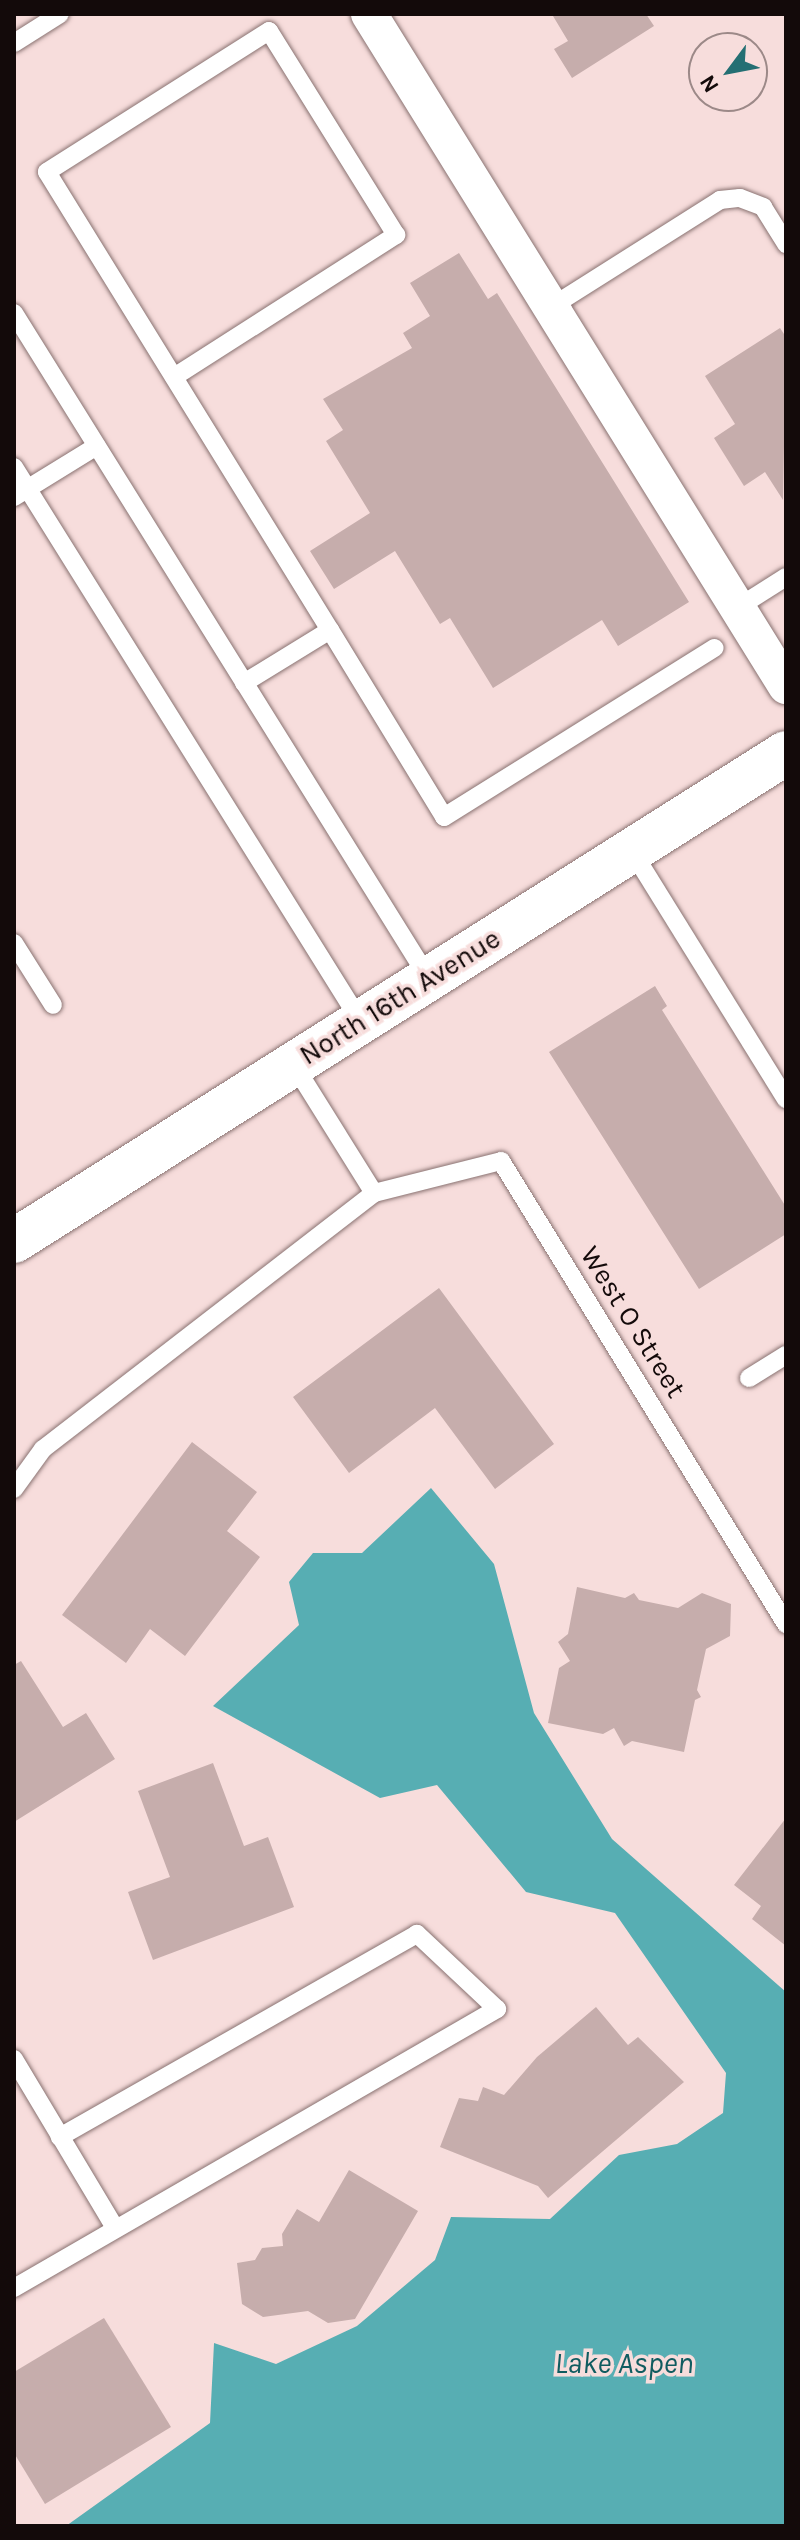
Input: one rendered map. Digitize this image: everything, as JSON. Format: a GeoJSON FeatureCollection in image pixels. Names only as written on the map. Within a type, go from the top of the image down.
{"type":"FeatureCollection","features":[{"type":"Feature","properties":{"kind":"main road","name":"North 16th Avenue"},"geometry":{"type":"LineString","coordinates":[[14,1241],[786,753]]}},
{"type":"Feature","properties":{"kind":"street"},"geometry":{"type":"LineString","coordinates":[[369,14],[786,686]]}},
{"type":"Feature","properties":{"kind":"lane"},"geometry":{"type":"LineString","coordinates":[[14,43],[60,14]]}},
{"type":"Feature","properties":{"kind":"lane"},"geometry":{"type":"LineString","coordinates":[[174,377],[396,235],[269,31],[47,172],[444,817],[714,648]]}},
{"type":"Feature","properties":{"kind":"lane"},"geometry":{"type":"LineString","coordinates":[[551,307],[720,200],[740,198],[763,207],[786,244]]}},
{"type":"Feature","properties":{"kind":"lane"},"geometry":{"type":"LineString","coordinates":[[14,313],[429,979]]}},
{"type":"Feature","properties":{"kind":"lane"},"geometry":{"type":"LineString","coordinates":[[21,493],[97,446]]}},
{"type":"Feature","properties":{"kind":"lane"},"geometry":{"type":"LineString","coordinates":[[14,467],[21,493],[361,1022]]}},
{"type":"Feature","properties":{"kind":"lane"},"geometry":{"type":"LineString","coordinates":[[737,608],[786,577]]}},
{"type":"Feature","properties":{"kind":"lane"},"geometry":{"type":"LineString","coordinates":[[244,683],[330,630]]}},
{"type":"Feature","properties":{"kind":"lane"},"geometry":{"type":"LineString","coordinates":[[632,851],[786,1099]]}},
{"type":"Feature","properties":{"kind":"lane"},"geometry":{"type":"LineString","coordinates":[[14,943],[53,1005]]}},
{"type":"Feature","properties":{"kind":"lane"},"geometry":{"type":"LineString","coordinates":[[14,1489],[43,1449],[374,1193],[294,1065]]}},
{"type":"Feature","properties":{"kind":"lane","name":"West O Street"},"geometry":{"type":"LineString","coordinates":[[374,1193],[501,1161],[786,1624]]}},
{"type":"Feature","properties":{"kind":"lane"},"geometry":{"type":"LineString","coordinates":[[749,1378],[786,1355]]}},
{"type":"Feature","properties":{"kind":"lane"},"geometry":{"type":"LineString","coordinates":[[14,2288],[497,2009],[417,1934],[60,2137]]}},
{"type":"Feature","properties":{"kind":"lane"},"geometry":{"type":"LineString","coordinates":[[14,2059],[115,2228]]}},
{"type":"Feature","properties":{"kind":"water","name":"Lake Aspen"},"geometry":{"type":"Polygon","coordinates":[[[431,1488],[494,1564],[534,1713],[612,1839],[786,1992],[786,2526],[66,2526],[210,2423],[214,2343],[276,2364],[357,2326],[435,2260],[451,2217],[550,2219],[619,2155],[677,2144],[723,2113],[726,2073],[615,1913],[526,1892],[437,1785],[380,1798],[213,1706],[299,1625],[289,1582],[313,1553],[362,1553],[431,1488]]]}},
{"type":"Feature","properties":{"kind":"building"},"geometry":{"type":"Polygon","coordinates":[[[545,14],[646,14],[654,26],[572,78],[554,49],[568,41],[553,16],[545,14]]]}},
{"type":"Feature","properties":{"kind":"building"},"geometry":{"type":"Polygon","coordinates":[[[459,253],[488,299],[497,293],[689,602],[618,646],[602,620],[493,688],[450,618],[440,624],[395,551],[334,589],[310,551],[370,513],[326,441],[343,430],[323,399],[412,348],[403,333],[430,316],[410,283],[459,253]]]}},
{"type":"Feature","properties":{"kind":"building"},"geometry":{"type":"Polygon","coordinates":[[[780,328],[786,337],[783,500],[765,472],[744,486],[714,438],[735,424],[705,376],[780,328]]]}},
{"type":"Feature","properties":{"kind":"building"},"geometry":{"type":"Polygon","coordinates":[[[655,986],[667,1006],[662,1010],[786,1207],[786,1234],[699,1289],[549,1052],[655,986]]]}},
{"type":"Feature","properties":{"kind":"building"},"geometry":{"type":"Polygon","coordinates":[[[439,1288],[554,1444],[495,1489],[435,1408],[349,1473],[293,1397],[439,1288]]]}},
{"type":"Feature","properties":{"kind":"building"},"geometry":{"type":"Polygon","coordinates":[[[192,1442],[257,1492],[227,1531],[260,1557],[185,1656],[150,1629],[126,1663],[62,1615],[192,1442]]]}},
{"type":"Feature","properties":{"kind":"building"},"geometry":{"type":"Polygon","coordinates":[[[577,1587],[625,1598],[634,1593],[639,1600],[678,1608],[702,1593],[731,1604],[730,1636],[706,1649],[697,1690],[701,1697],[695,1700],[684,1752],[632,1741],[624,1746],[614,1728],[603,1734],[548,1723],[559,1668],[570,1661],[558,1642],[568,1634],[577,1587]]]}},
{"type":"Feature","properties":{"kind":"building"},"geometry":{"type":"Polygon","coordinates":[[[21,1661],[63,1727],[86,1713],[115,1759],[14,1822],[14,1665],[21,1661]]]}},
{"type":"Feature","properties":{"kind":"building"},"geometry":{"type":"Polygon","coordinates":[[[213,1763],[244,1846],[268,1837],[294,1907],[153,1960],[128,1892],[170,1877],[138,1791],[213,1763]]]}},
{"type":"Feature","properties":{"kind":"building"},"geometry":{"type":"Polygon","coordinates":[[[786,1818],[786,1946],[752,1919],[761,1906],[734,1885],[786,1818]]]}},
{"type":"Feature","properties":{"kind":"building"},"geometry":{"type":"Polygon","coordinates":[[[596,2007],[628,2045],[638,2037],[684,2082],[548,2198],[538,2186],[440,2147],[459,2098],[478,2101],[483,2087],[504,2095],[537,2057],[596,2007]]]}},
{"type":"Feature","properties":{"kind":"building"},"geometry":{"type":"Polygon","coordinates":[[[349,2170],[418,2211],[355,2319],[328,2323],[308,2311],[263,2317],[242,2304],[237,2263],[255,2260],[262,2248],[283,2246],[282,2234],[297,2209],[319,2222],[349,2170]]]}},
{"type":"Feature","properties":{"kind":"building"},"geometry":{"type":"Polygon","coordinates":[[[104,2318],[171,2427],[45,2504],[14,2453],[14,2372],[104,2318]]]}}]}
